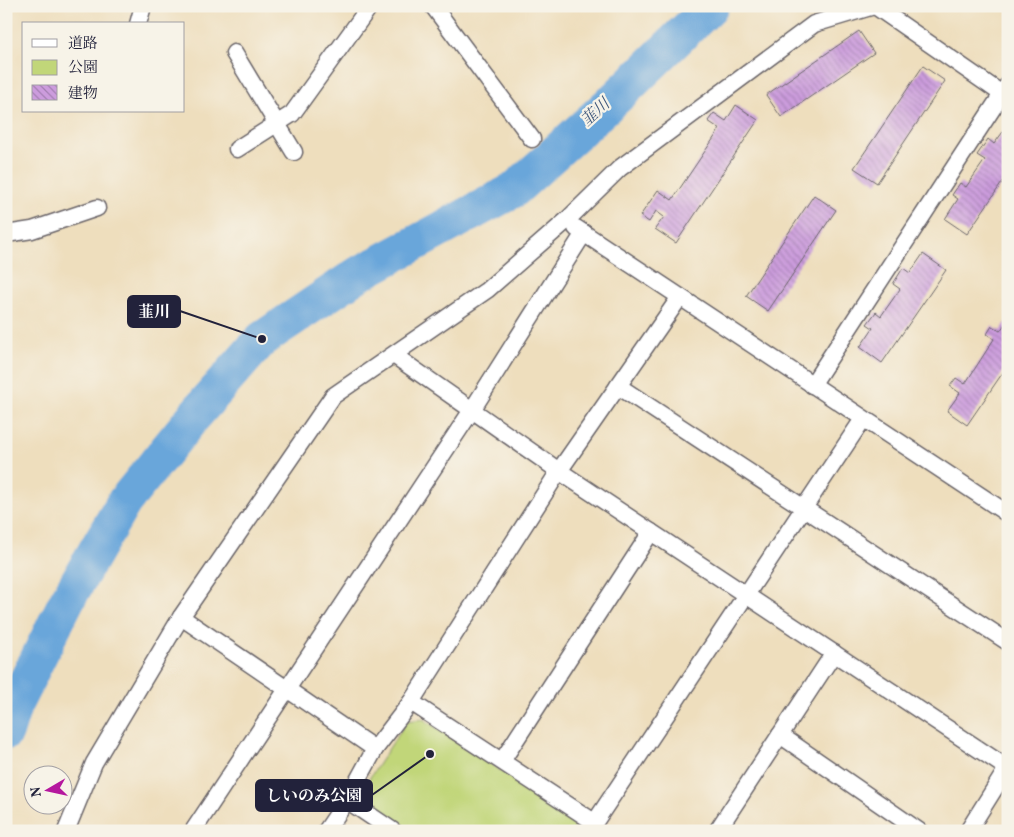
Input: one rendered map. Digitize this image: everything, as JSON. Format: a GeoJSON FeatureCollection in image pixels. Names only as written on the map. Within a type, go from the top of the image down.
{"type":"FeatureCollection","features":[{"type":"Feature","properties":{"kind":"street"},"geometry":{"type":"LineString","coordinates":[[139,22],[143,6]]}},
{"type":"Feature","properties":{"kind":"street"},"geometry":{"type":"LineString","coordinates":[[237,149],[292,114],[370,6]]}},
{"type":"Feature","properties":{"kind":"street"},"geometry":{"type":"LineString","coordinates":[[433,6],[532,139]]}},
{"type":"Feature","properties":{"kind":"street"},"geometry":{"type":"LineString","coordinates":[[66,831],[94,763],[181,618],[333,396],[394,356],[487,290],[566,221],[620,168],[814,24],[874,6],[1006,92],[812,385]]}},
{"type":"Feature","properties":{"kind":"street"},"geometry":{"type":"LineString","coordinates":[[234,53],[294,152]]}},
{"type":"Feature","properties":{"kind":"street"},"geometry":{"type":"LineString","coordinates":[[6,234],[32,230],[97,208]]}},
{"type":"Feature","properties":{"kind":"street"},"geometry":{"type":"LineString","coordinates":[[566,221],[1008,514]]}},
{"type":"Feature","properties":{"kind":"street"},"geometry":{"type":"LineString","coordinates":[[193,831],[472,410],[584,233]]}},
{"type":"Feature","properties":{"kind":"street"},"geometry":{"type":"LineString","coordinates":[[326,831],[347,800],[375,748],[411,702],[559,471],[680,297]]}},
{"type":"Feature","properties":{"kind":"street"},"geometry":{"type":"LineString","coordinates":[[394,356],[559,471],[1008,768],[968,831]]}},
{"type":"Feature","properties":{"kind":"street"},"geometry":{"type":"LineString","coordinates":[[618,386],[1008,642]]}},
{"type":"Feature","properties":{"kind":"street"},"geometry":{"type":"LineString","coordinates":[[411,702],[502,762],[591,826],[864,419]]}},
{"type":"Feature","properties":{"kind":"street"},"geometry":{"type":"LineString","coordinates":[[502,762],[651,532]]}},
{"type":"Feature","properties":{"kind":"street"},"geometry":{"type":"LineString","coordinates":[[181,618],[375,748]]}},
{"type":"Feature","properties":{"kind":"street"},"geometry":{"type":"LineString","coordinates":[[725,828],[780,736],[834,653]]}},
{"type":"Feature","properties":{"kind":"street"},"geometry":{"type":"LineString","coordinates":[[780,736],[919,831]]}},
{"type":"Feature","properties":{"kind":"street"},"geometry":{"type":"LineString","coordinates":[[347,800],[393,831]]}},
{"type":"Feature","properties":{"kind":"green space"},"geometry":{"type":"Polygon","coordinates":[[[423,719],[572,818],[575,831],[411,831],[366,802],[363,788],[407,721],[423,719]]]}},
{"type":"Feature","properties":{"kind":"building"},"geometry":{"type":"Polygon","coordinates":[[[859,31],[874,53],[781,117],[766,95],[859,31]]]}},
{"type":"Feature","properties":{"kind":"building"},"geometry":{"type":"Polygon","coordinates":[[[923,66],[945,81],[877,183],[854,168],[923,66]]]}},
{"type":"Feature","properties":{"kind":"building"},"geometry":{"type":"Polygon","coordinates":[[[736,105],[758,120],[676,243],[655,229],[664,217],[656,211],[649,222],[640,216],[658,190],[672,200],[720,129],[708,121],[714,113],[726,121],[736,105]]]}},
{"type":"Feature","properties":{"kind":"building"},"geometry":{"type":"Polygon","coordinates":[[[1008,125],[1008,174],[967,234],[945,219],[958,199],[952,195],[960,183],[966,187],[985,160],[977,155],[988,139],[994,144],[1008,125]]]}},
{"type":"Feature","properties":{"kind":"building"},"geometry":{"type":"Polygon","coordinates":[[[814,195],[836,210],[768,311],[746,296],[814,195]]]}},
{"type":"Feature","properties":{"kind":"building"},"geometry":{"type":"Polygon","coordinates":[[[923,254],[946,270],[882,363],[860,347],[873,328],[867,324],[876,312],[881,316],[900,289],[893,284],[903,268],[910,273],[923,254]]]}},
{"type":"Feature","properties":{"kind":"building"},"geometry":{"type":"Polygon","coordinates":[[[1008,320],[1008,365],[967,425],[947,411],[960,393],[950,386],[956,378],[965,384],[994,339],[987,334],[992,326],[1000,331],[1008,320]]]}},
{"type":"Feature","properties":{"kind":"waterway","name":"韮川"},"geometry":{"type":"LineString","coordinates":[[6,732],[14,706],[67,600],[124,502],[194,416],[262,339],[357,275],[514,190],[620,94],[711,6]]}},
{"type":"Feature","properties":{"kind":"place","name":"韮川"},"geometry":{"type":"Point","coordinates":[262,339]}},
{"type":"Feature","properties":{"kind":"place","name":"しいのみ公園"},"geometry":{"type":"Point","coordinates":[430,754]}}]}
